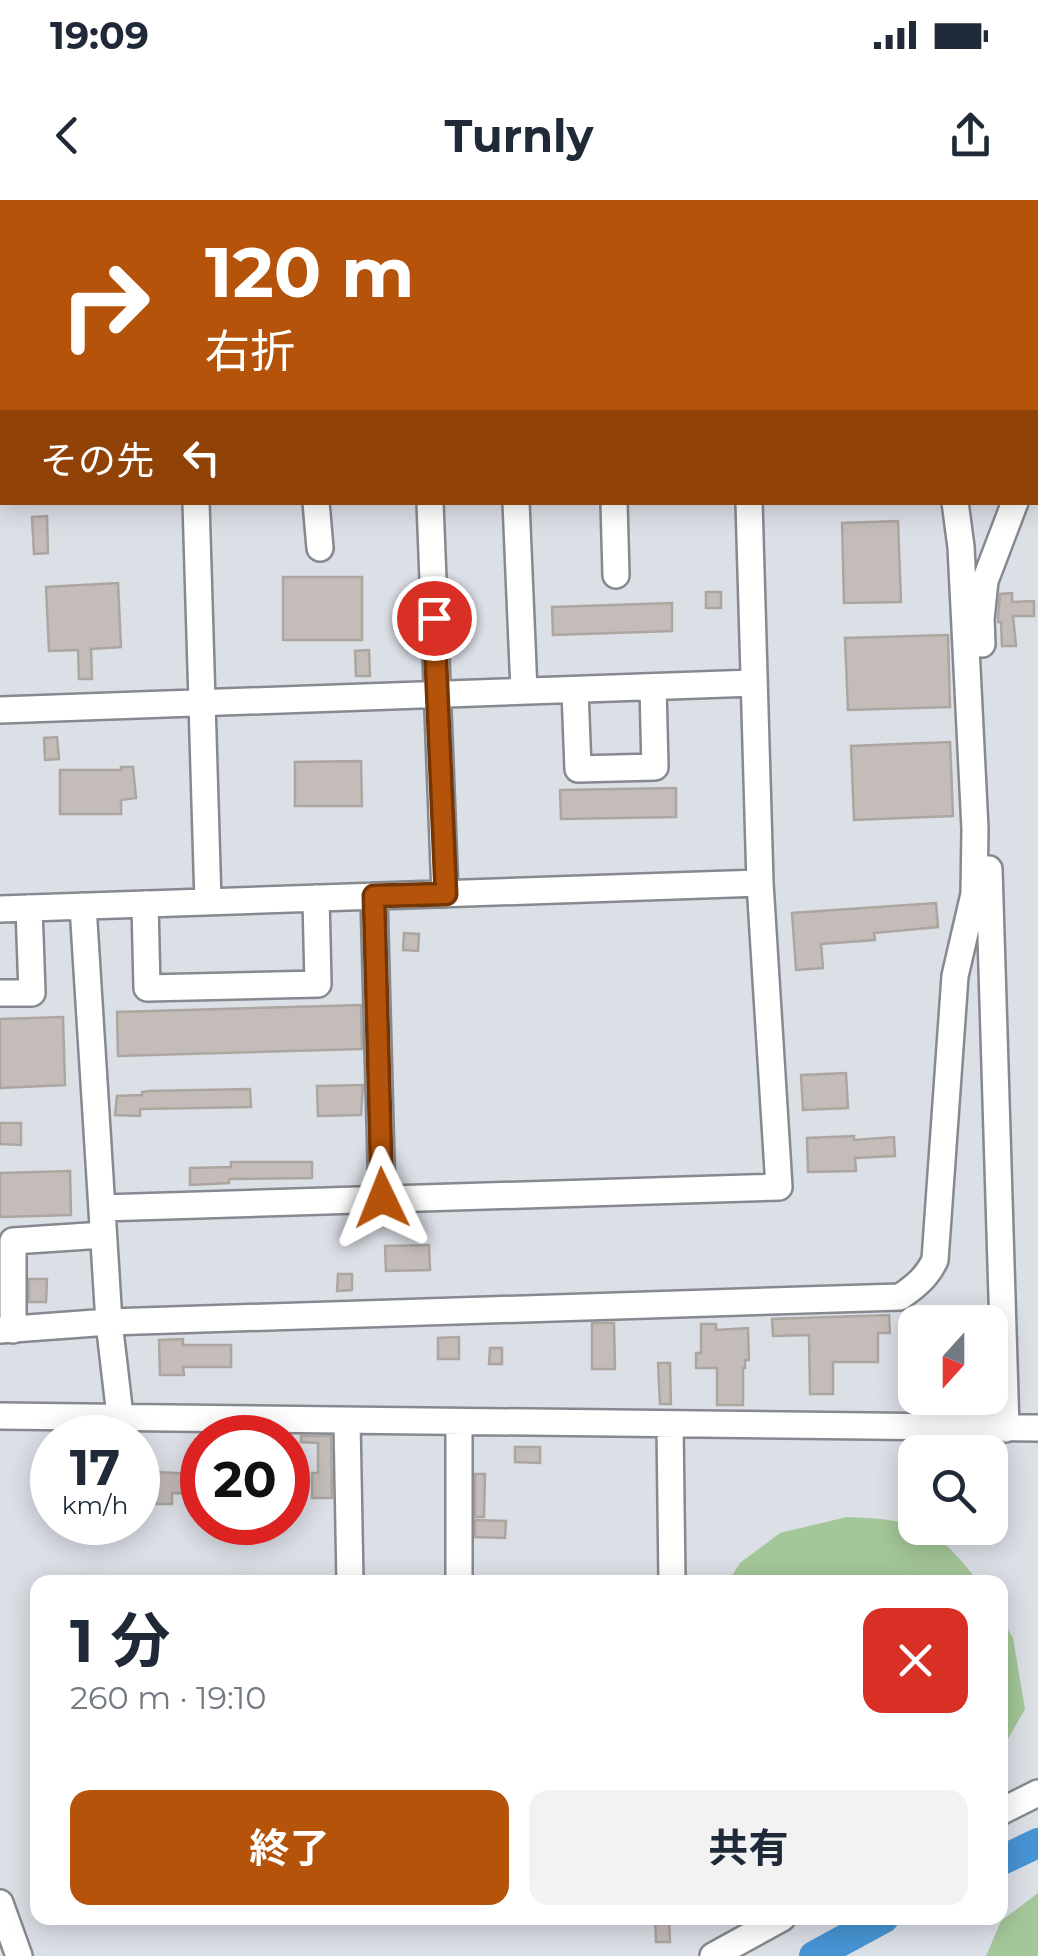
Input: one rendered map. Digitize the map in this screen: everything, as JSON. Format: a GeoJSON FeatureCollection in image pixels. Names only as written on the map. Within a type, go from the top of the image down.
{"type":"FeatureCollection","features":[{"type":"Feature","properties":{"kind":"street"},"geometry":{"type":"LineString","coordinates":[[196,505],[208,902]]}},
{"type":"Feature","properties":{"kind":"street"},"geometry":{"type":"LineString","coordinates":[[316,505],[320,548]]}},
{"type":"Feature","properties":{"kind":"street"},"geometry":{"type":"LineString","coordinates":[[430,505],[446,894]]}},
{"type":"Feature","properties":{"kind":"street"},"geometry":{"type":"LineString","coordinates":[[516,505],[524,692]]}},
{"type":"Feature","properties":{"kind":"street"},"geometry":{"type":"LineString","coordinates":[[614,505],[616,575]]}},
{"type":"Feature","properties":{"kind":"street"},"geometry":{"type":"LineString","coordinates":[[102,1208],[779,1187],[760,883],[748,505]]}},
{"type":"Feature","properties":{"kind":"street"},"geometry":{"type":"LineString","coordinates":[[104,1235],[13,1241],[6,1330],[110,1330],[900,1297],[916,1286],[935,1260],[955,976],[974,894],[973,790],[961,546],[955,505]]}},
{"type":"Feature","properties":{"kind":"street"},"geometry":{"type":"LineString","coordinates":[[1006,1429],[981,619],[985,581],[1014,505]]}},
{"type":"Feature","properties":{"kind":"street"},"geometry":{"type":"LineString","coordinates":[[0,710],[754,683]]}},
{"type":"Feature","properties":{"kind":"street"},"geometry":{"type":"LineString","coordinates":[[575,690],[578,769],[655,767],[652,687]]}},
{"type":"Feature","properties":{"kind":"street"},"geometry":{"type":"LineString","coordinates":[[0,908],[760,883]]}},
{"type":"Feature","properties":{"kind":"street"},"geometry":{"type":"LineString","coordinates":[[374,896],[382,1198]]}},
{"type":"Feature","properties":{"kind":"street"},"geometry":{"type":"LineString","coordinates":[[145,904],[148,988],[318,984],[316,898]]}},
{"type":"Feature","properties":{"kind":"street"},"geometry":{"type":"LineString","coordinates":[[83,906],[110,1330],[120,1415]]}},
{"type":"Feature","properties":{"kind":"street"},"geometry":{"type":"LineString","coordinates":[[0,993],[32,993],[29,908]]}},
{"type":"Feature","properties":{"kind":"street"},"geometry":{"type":"LineString","coordinates":[[0,1416],[30,1416]]}},
{"type":"Feature","properties":{"kind":"street"},"geometry":{"type":"LineString","coordinates":[[160,1417],[1038,1428]]}},
{"type":"Feature","properties":{"kind":"street"},"geometry":{"type":"LineString","coordinates":[[346,1421],[350,1575]]}},
{"type":"Feature","properties":{"kind":"street"},"geometry":{"type":"LineString","coordinates":[[458,1423],[460,1575]]}},
{"type":"Feature","properties":{"kind":"street"},"geometry":{"type":"LineString","coordinates":[[670,1424],[672,1575]]}},
{"type":"Feature","properties":{"kind":"street"},"geometry":{"type":"LineString","coordinates":[[1008,1808],[1038,1794]]}},
{"type":"Feature","properties":{"kind":"street"},"geometry":{"type":"LineString","coordinates":[[0,1903],[19,1956]]}},
{"type":"Feature","properties":{"kind":"street"},"geometry":{"type":"LineString","coordinates":[[713,1956],[763,1925]]}},
{"type":"Feature","properties":{"kind":"green space"},"geometry":{"type":"Polygon","coordinates":[[[847,1517],[898,1522],[898,1545],[945,1545],[973,1575],[732,1575],[740,1563],[780,1533],[847,1517]]]}},
{"type":"Feature","properties":{"kind":"green space"},"geometry":{"type":"Polygon","coordinates":[[[1008,1630],[1013,1638],[1025,1709],[1008,1739],[1008,1630]]]}},
{"type":"Feature","properties":{"kind":"green space"},"geometry":{"type":"Polygon","coordinates":[[[1038,1893],[1038,1956],[986,1956],[999,1925],[1008,1925],[1008,1916],[1038,1893]]]}},
{"type":"Feature","properties":{"kind":"building"},"geometry":{"type":"Polygon","coordinates":[[[47,516],[48,553],[34,554],[32,517],[47,516]]]}},
{"type":"Feature","properties":{"kind":"building"},"geometry":{"type":"Polygon","coordinates":[[[898,521],[901,602],[844,603],[842,523],[898,521]]]}},
{"type":"Feature","properties":{"kind":"building"},"geometry":{"type":"Polygon","coordinates":[[[283,577],[362,577],[362,640],[283,640],[283,577]]]}},
{"type":"Feature","properties":{"kind":"building"},"geometry":{"type":"Polygon","coordinates":[[[118,583],[121,647],[91,649],[92,679],[79,679],[78,650],[49,651],[46,587],[118,583]]]}},
{"type":"Feature","properties":{"kind":"building"},"geometry":{"type":"Polygon","coordinates":[[[706,592],[721,592],[721,608],[706,608],[706,592]]]}},
{"type":"Feature","properties":{"kind":"building"},"geometry":{"type":"Polygon","coordinates":[[[1012,593],[1012,602],[1034,601],[1034,616],[1013,616],[1016,646],[1002,646],[998,622],[1000,594],[1012,593]]]}},
{"type":"Feature","properties":{"kind":"building"},"geometry":{"type":"Polygon","coordinates":[[[672,603],[672,631],[553,635],[552,607],[672,603]]]}},
{"type":"Feature","properties":{"kind":"building"},"geometry":{"type":"Polygon","coordinates":[[[948,635],[950,707],[848,710],[845,638],[948,635]]]}},
{"type":"Feature","properties":{"kind":"building"},"geometry":{"type":"Polygon","coordinates":[[[369,650],[370,676],[356,676],[355,651],[369,650]]]}},
{"type":"Feature","properties":{"kind":"building"},"geometry":{"type":"Polygon","coordinates":[[[57,737],[59,759],[45,760],[44,738],[57,737]]]}},
{"type":"Feature","properties":{"kind":"building"},"geometry":{"type":"Polygon","coordinates":[[[950,742],[953,816],[854,820],[851,746],[950,742]]]}},
{"type":"Feature","properties":{"kind":"building"},"geometry":{"type":"Polygon","coordinates":[[[361,761],[362,806],[295,806],[295,762],[361,761]]]}},
{"type":"Feature","properties":{"kind":"building"},"geometry":{"type":"Polygon","coordinates":[[[133,767],[136,798],[121,800],[121,814],[60,814],[60,770],[133,767]]]}},
{"type":"Feature","properties":{"kind":"building"},"geometry":{"type":"Polygon","coordinates":[[[676,788],[676,817],[561,819],[560,790],[676,788]]]}},
{"type":"Feature","properties":{"kind":"building"},"geometry":{"type":"Polygon","coordinates":[[[936,903],[938,927],[874,933],[875,940],[821,944],[823,968],[796,970],[792,913],[936,903]]]}},
{"type":"Feature","properties":{"kind":"building"},"geometry":{"type":"Polygon","coordinates":[[[404,933],[419,934],[418,951],[403,950],[404,933]]]}},
{"type":"Feature","properties":{"kind":"building"},"geometry":{"type":"Polygon","coordinates":[[[361,1005],[362,1049],[118,1056],[117,1012],[361,1005]]]}},
{"type":"Feature","properties":{"kind":"building"},"geometry":{"type":"Polygon","coordinates":[[[63,1017],[65,1085],[0,1088],[0,1019],[63,1017]]]}},
{"type":"Feature","properties":{"kind":"building"},"geometry":{"type":"Polygon","coordinates":[[[846,1073],[848,1108],[803,1110],[801,1075],[846,1073]]]}},
{"type":"Feature","properties":{"kind":"building"},"geometry":{"type":"Polygon","coordinates":[[[363,1085],[361,1115],[318,1116],[317,1086],[363,1085]]]}},
{"type":"Feature","properties":{"kind":"building"},"geometry":{"type":"Polygon","coordinates":[[[250,1089],[251,1107],[140,1109],[140,1116],[115,1115],[117,1096],[149,1091],[250,1089]]]}},
{"type":"Feature","properties":{"kind":"building"},"geometry":{"type":"Polygon","coordinates":[[[0,1123],[21,1123],[21,1145],[0,1144],[0,1123]]]}},
{"type":"Feature","properties":{"kind":"building"},"geometry":{"type":"Polygon","coordinates":[[[854,1136],[854,1140],[894,1137],[895,1156],[855,1158],[856,1171],[808,1172],[807,1138],[854,1136]]]}},
{"type":"Feature","properties":{"kind":"building"},"geometry":{"type":"Polygon","coordinates":[[[231,1162],[312,1162],[312,1178],[229,1179],[229,1183],[190,1185],[190,1168],[231,1167],[231,1162]]]}},
{"type":"Feature","properties":{"kind":"building"},"geometry":{"type":"Polygon","coordinates":[[[70,1171],[71,1215],[0,1217],[0,1173],[70,1171]]]}},
{"type":"Feature","properties":{"kind":"building"},"geometry":{"type":"Polygon","coordinates":[[[429,1245],[430,1270],[386,1271],[385,1246],[429,1245]]]}},
{"type":"Feature","properties":{"kind":"building"},"geometry":{"type":"Polygon","coordinates":[[[338,1274],[352,1274],[352,1290],[337,1291],[338,1274]]]}},
{"type":"Feature","properties":{"kind":"building"},"geometry":{"type":"Polygon","coordinates":[[[29,1279],[47,1279],[46,1302],[29,1302],[29,1279]]]}},
{"type":"Feature","properties":{"kind":"building"},"geometry":{"type":"Polygon","coordinates":[[[889,1315],[890,1333],[878,1333],[878,1362],[833,1362],[833,1394],[810,1394],[809,1335],[773,1336],[772,1319],[889,1315]]]}},
{"type":"Feature","properties":{"kind":"building"},"geometry":{"type":"Polygon","coordinates":[[[592,1323],[614,1323],[615,1369],[592,1369],[592,1323]]]}},
{"type":"Feature","properties":{"kind":"building"},"geometry":{"type":"Polygon","coordinates":[[[701,1324],[716,1324],[716,1330],[748,1328],[749,1360],[745,1360],[743,1368],[743,1405],[717,1405],[717,1368],[696,1368],[696,1353],[701,1353],[701,1324]]]}},
{"type":"Feature","properties":{"kind":"building"},"geometry":{"type":"Polygon","coordinates":[[[459,1337],[459,1359],[438,1359],[438,1338],[459,1337]]]}},
{"type":"Feature","properties":{"kind":"building"},"geometry":{"type":"Polygon","coordinates":[[[183,1339],[183,1345],[231,1345],[231,1367],[183,1367],[184,1375],[160,1375],[159,1340],[183,1339]]]}},
{"type":"Feature","properties":{"kind":"building"},"geometry":{"type":"Polygon","coordinates":[[[490,1348],[502,1348],[502,1364],[489,1364],[490,1348]]]}},
{"type":"Feature","properties":{"kind":"building"},"geometry":{"type":"Polygon","coordinates":[[[658,1363],[670,1363],[671,1404],[660,1404],[658,1363]]]}},
{"type":"Feature","properties":{"kind":"building"},"geometry":{"type":"Polygon","coordinates":[[[310,1436],[331,1436],[332,1498],[312,1498],[312,1473],[318,1473],[318,1443],[310,1443],[310,1436]]]}},
{"type":"Feature","properties":{"kind":"building"},"geometry":{"type":"Polygon","coordinates":[[[515,1447],[540,1447],[540,1463],[515,1462],[515,1447]]]}},
{"type":"Feature","properties":{"kind":"building"},"geometry":{"type":"Polygon","coordinates":[[[160,1472],[180,1473],[180,1493],[172,1493],[172,1504],[160,1504],[160,1472]]]}},
{"type":"Feature","properties":{"kind":"building"},"geometry":{"type":"Polygon","coordinates":[[[475,1474],[485,1474],[484,1517],[475,1517],[475,1474]]]}},
{"type":"Feature","properties":{"kind":"building"},"geometry":{"type":"Polygon","coordinates":[[[475,1520],[506,1521],[505,1538],[475,1537],[475,1520]]]}},
{"type":"Feature","properties":{"kind":"building"},"geometry":{"type":"Polygon","coordinates":[[[655,1925],[669,1925],[670,1942],[656,1942],[655,1925]]]}},
{"type":"Feature","properties":{"kind":"waterway"},"geometry":{"type":"LineString","coordinates":[[1008,1857],[1038,1843]]}},
{"type":"Feature","properties":{"kind":"waterway"},"geometry":{"type":"LineString","coordinates":[[814,1956],[871,1925]]}},
{"type":"Feature","properties":{"kind":"route"},"geometry":{"type":"LineString","coordinates":[[382,1198],[374,896],[446,894],[434,618]]}}]}
